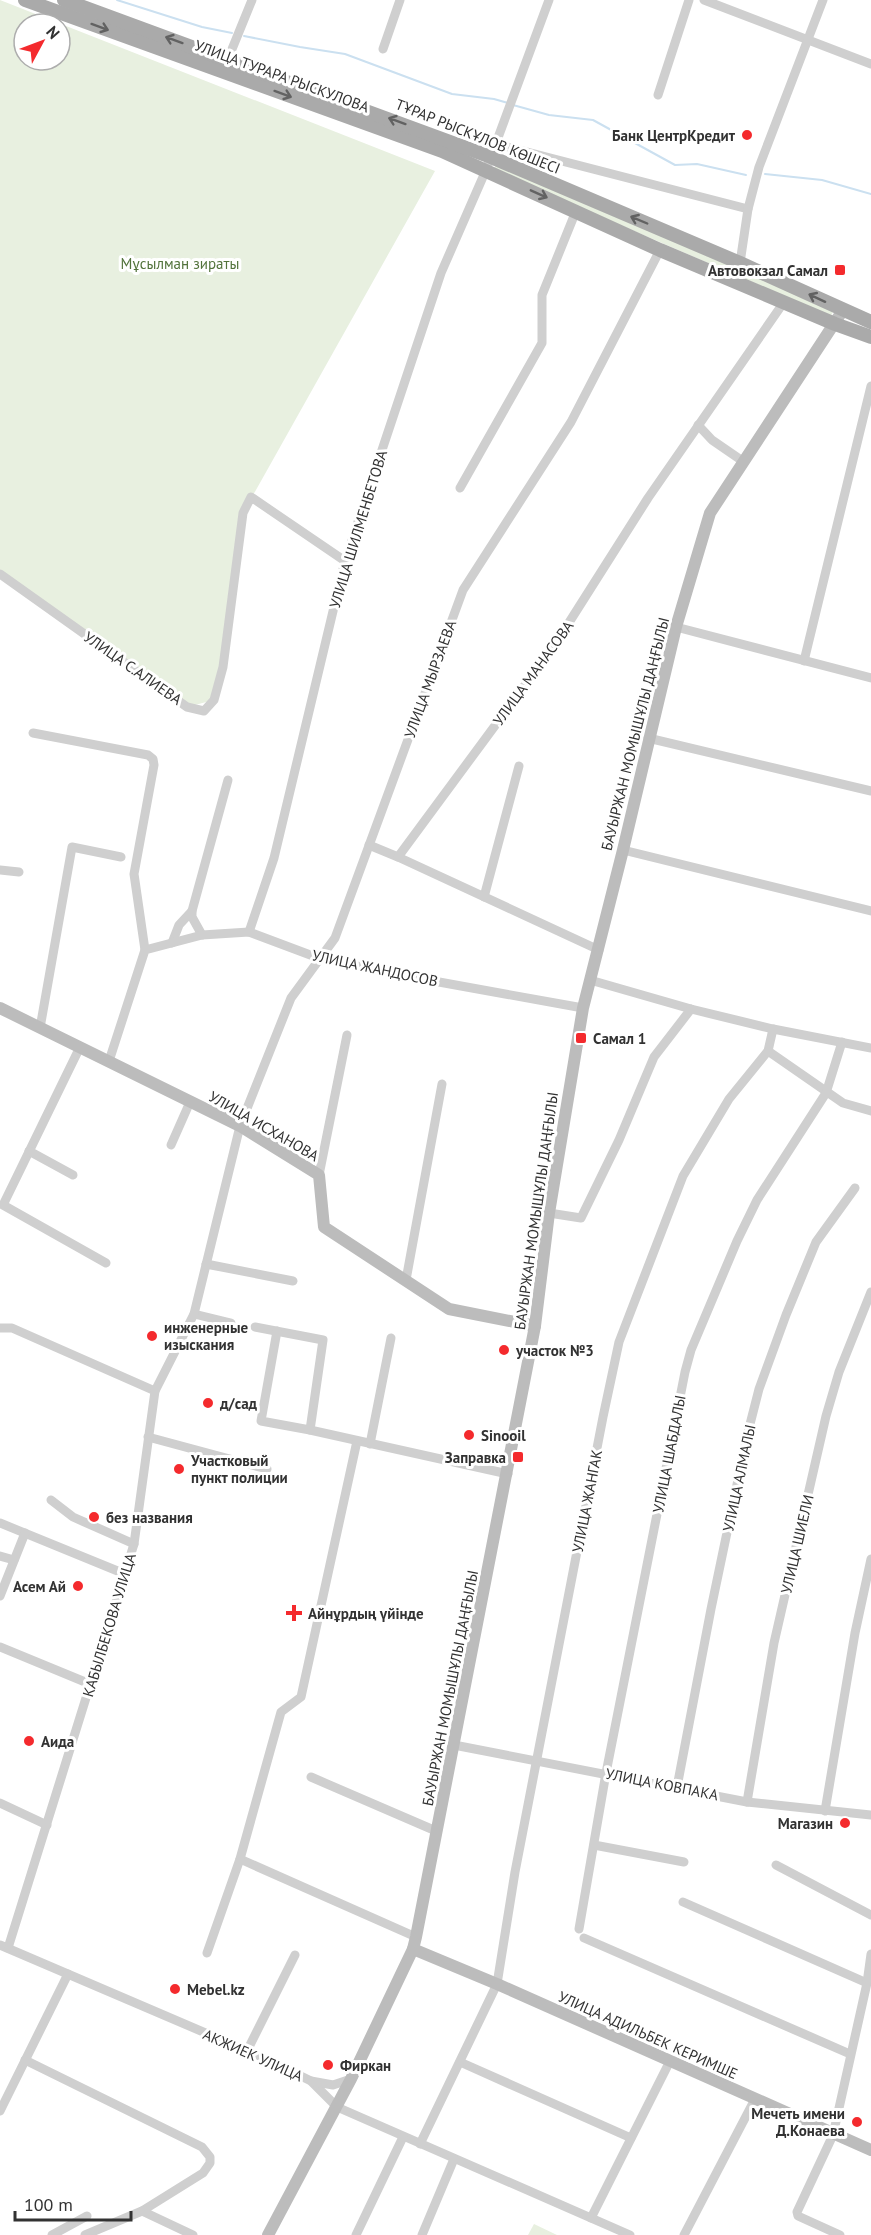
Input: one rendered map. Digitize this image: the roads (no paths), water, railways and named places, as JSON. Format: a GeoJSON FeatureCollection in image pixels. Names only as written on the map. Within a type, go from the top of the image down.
{"type":"FeatureCollection","features":[{"type":"Feature","properties":{"kind":"main road","name":"УЛИЦА ТУРАРА РЫСКУЛОВА"},"geometry":{"type":"LineString","coordinates":[[25,0],[442,151],[491,157],[576,211],[660,250],[784,302]]}},
{"type":"Feature","properties":{"kind":"main road","name":"ТҰРАР РЫСКҰЛОВ КӨШЕСІ"},"geometry":{"type":"LineString","coordinates":[[64,0],[491,157],[740,263],[871,322]]}},
{"type":"Feature","properties":{"kind":"main road"},"geometry":{"type":"LineString","coordinates":[[784,302],[871,337]]}},
{"type":"Feature","properties":{"kind":"main road","name":"БАУЫРЖАН МОМЫШҰЛЫ ДАҢҒЫЛЫ"},"geometry":{"type":"LineString","coordinates":[[268,2235],[351,2079],[414,1943],[508,1474],[535,1326],[549,1213],[583,1008],[676,627],[710,513],[843,310]]}},
{"type":"Feature","properties":{"kind":"main road","name":"УЛИЦА ИСХАНОВА"},"geometry":{"type":"LineString","coordinates":[[0,1008],[240,1126],[319,1175],[324,1227],[449,1309],[535,1326]]}},
{"type":"Feature","properties":{"kind":"main road","name":"УЛИЦА АДИЛЬБЕК КЕРИМШЕ"},"geometry":{"type":"LineString","coordinates":[[414,1943],[497,1984],[871,2150]]}},
{"type":"Feature","properties":{"kind":"street"},"geometry":{"type":"LineString","coordinates":[[228,59],[252,0]]}},
{"type":"Feature","properties":{"kind":"street"},"geometry":{"type":"LineString","coordinates":[[383,49],[400,0]]}},
{"type":"Feature","properties":{"kind":"street","name":"УЛИЦА ШИЛМЕНБЕТОВА"},"geometry":{"type":"LineString","coordinates":[[249,932],[274,858],[345,561],[441,273],[491,157],[549,0]]}},
{"type":"Feature","properties":{"kind":"street"},"geometry":{"type":"LineString","coordinates":[[658,95],[689,0]]}},
{"type":"Feature","properties":{"kind":"street"},"geometry":{"type":"LineString","coordinates":[[704,0],[871,64]]}},
{"type":"Feature","properties":{"kind":"street"},"geometry":{"type":"LineString","coordinates":[[740,263],[748,208],[759,167],[823,0]]}},
{"type":"Feature","properties":{"kind":"street"},"geometry":{"type":"LineString","coordinates":[[491,157],[748,208]]}},
{"type":"Feature","properties":{"kind":"street"},"geometry":{"type":"LineString","coordinates":[[460,488],[542,343],[542,295],[576,211]]}},
{"type":"Feature","properties":{"kind":"street","name":"УЛИЦА МЫРЗАЕВА"},"geometry":{"type":"LineString","coordinates":[[240,1126],[291,998],[335,938],[463,590],[571,422],[660,250]]}},
{"type":"Feature","properties":{"kind":"street","name":"УЛИЦА МАНАСОВА"},"geometry":{"type":"LineString","coordinates":[[398,857],[556,644],[648,498],[784,302]]}},
{"type":"Feature","properties":{"kind":"street"},"geometry":{"type":"LineString","coordinates":[[804,661],[871,386]]}},
{"type":"Feature","properties":{"kind":"street"},"geometry":{"type":"LineString","coordinates":[[698,425],[712,440],[744,462]]}},
{"type":"Feature","properties":{"kind":"street","name":"УЛИЦА С.АЛИЕВА"},"geometry":{"type":"LineString","coordinates":[[0,574],[187,707],[204,711],[214,700],[223,667],[243,513],[251,497],[345,561]]}},
{"type":"Feature","properties":{"kind":"street"},"geometry":{"type":"LineString","coordinates":[[676,627],[871,678]]}},
{"type":"Feature","properties":{"kind":"street"},"geometry":{"type":"LineString","coordinates":[[33,733],[148,755],[153,759],[154,765],[134,874],[144,950],[109,1061]]}},
{"type":"Feature","properties":{"kind":"street"},"geometry":{"type":"LineString","coordinates":[[648,738],[871,791]]}},
{"type":"Feature","properties":{"kind":"street"},"geometry":{"type":"LineString","coordinates":[[484,897],[519,766]]}},
{"type":"Feature","properties":{"kind":"street"},"geometry":{"type":"LineString","coordinates":[[202,935],[192,917],[192,911],[228,780]]}},
{"type":"Feature","properties":{"kind":"street"},"geometry":{"type":"LineString","coordinates":[[369,845],[599,950]]}},
{"type":"Feature","properties":{"kind":"street"},"geometry":{"type":"LineString","coordinates":[[40,1028],[72,847],[121,857]]}},
{"type":"Feature","properties":{"kind":"street"},"geometry":{"type":"LineString","coordinates":[[623,850],[871,911]]}},
{"type":"Feature","properties":{"kind":"street"},"geometry":{"type":"LineString","coordinates":[[0,870],[19,872]]}},
{"type":"Feature","properties":{"kind":"street"},"geometry":{"type":"LineString","coordinates":[[172,943],[179,925],[192,911]]}},
{"type":"Feature","properties":{"kind":"street","name":"УЛИЦА ЖАНДОСОВ"},"geometry":{"type":"LineString","coordinates":[[144,950],[202,935],[249,932],[321,959],[583,1008]]}},
{"type":"Feature","properties":{"kind":"street"},"geometry":{"type":"LineString","coordinates":[[590,980],[691,1009],[773,1029],[871,1048]]}},
{"type":"Feature","properties":{"kind":"street"},"geometry":{"type":"LineString","coordinates":[[549,1213],[580,1218],[619,1140],[654,1057],[691,1009]]}},
{"type":"Feature","properties":{"kind":"street"},"geometry":{"type":"LineString","coordinates":[[773,1029],[768,1051],[843,1103],[871,1111]]}},
{"type":"Feature","properties":{"kind":"street"},"geometry":{"type":"LineString","coordinates":[[319,1175],[347,1035]]}},
{"type":"Feature","properties":{"kind":"street","name":"УЛИЦА ШАБДАЛЫ"},"geometry":{"type":"LineString","coordinates":[[842,1042],[826,1093],[757,1200],[727,1262],[691,1350],[606,1773],[581,1933],[850,2054]]}},
{"type":"Feature","properties":{"kind":"street"},"geometry":{"type":"LineString","coordinates":[[80,1047],[3,1205],[106,1263]]}},
{"type":"Feature","properties":{"kind":"street","name":"УЛИЦА ЖАНГАК"},"geometry":{"type":"LineString","coordinates":[[420,2144],[497,1984],[515,1872],[603,1417],[620,1342],[683,1176],[729,1099],[768,1051]]}},
{"type":"Feature","properties":{"kind":"street"},"geometry":{"type":"LineString","coordinates":[[406,1280],[442,1084]]}},
{"type":"Feature","properties":{"kind":"street"},"geometry":{"type":"LineString","coordinates":[[171,1145],[190,1102]]}},
{"type":"Feature","properties":{"kind":"street","name":"КАБЫЛБЕКОВА УЛИЦА"},"geometry":{"type":"LineString","coordinates":[[4,1946],[47,1825],[134,1545],[155,1391],[194,1314],[240,1126]]}},
{"type":"Feature","properties":{"kind":"street"},"geometry":{"type":"LineString","coordinates":[[29,1151],[73,1175]]}},
{"type":"Feature","properties":{"kind":"street","name":"УЛИЦА АЛМАЛЫ"},"geometry":{"type":"LineString","coordinates":[[677,1787],[709,1620],[759,1389],[816,1242],[855,1188]]}},
{"type":"Feature","properties":{"kind":"street"},"geometry":{"type":"LineString","coordinates":[[206,1264],[293,1281]]}},
{"type":"Feature","properties":{"kind":"street","name":"УЛИЦА ШИЕЛИ"},"geometry":{"type":"LineString","coordinates":[[747,1802],[774,1643],[826,1416],[839,1372],[871,1292]]}},
{"type":"Feature","properties":{"kind":"street"},"geometry":{"type":"LineString","coordinates":[[194,1314],[231,1323]]}},
{"type":"Feature","properties":{"kind":"street"},"geometry":{"type":"LineString","coordinates":[[255,1327],[323,1340],[310,1430]]}},
{"type":"Feature","properties":{"kind":"street"},"geometry":{"type":"LineString","coordinates":[[0,1328],[12,1328],[155,1391]]}},
{"type":"Feature","properties":{"kind":"street"},"geometry":{"type":"LineString","coordinates":[[277,1331],[261,1421],[508,1474]]}},
{"type":"Feature","properties":{"kind":"street"},"geometry":{"type":"LineString","coordinates":[[370,1444],[391,1338]]}},
{"type":"Feature","properties":{"kind":"street"},"geometry":{"type":"LineString","coordinates":[[148,1437],[267,1469]]}},
{"type":"Feature","properties":{"kind":"street"},"geometry":{"type":"LineString","coordinates":[[207,1953],[240,1859],[281,1712],[301,1697],[357,1441]]}},
{"type":"Feature","properties":{"kind":"street"},"geometry":{"type":"LineString","coordinates":[[51,1500],[73,1517],[134,1545]]}},
{"type":"Feature","properties":{"kind":"street"},"geometry":{"type":"LineString","coordinates":[[0,1523],[125,1574]]}},
{"type":"Feature","properties":{"kind":"street"},"geometry":{"type":"LineString","coordinates":[[0,1596],[25,1533]]}},
{"type":"Feature","properties":{"kind":"street"},"geometry":{"type":"LineString","coordinates":[[0,1556],[14,1560]]}},
{"type":"Feature","properties":{"kind":"street"},"geometry":{"type":"LineString","coordinates":[[825,1810],[855,1633],[871,1558]]}},
{"type":"Feature","properties":{"kind":"street"},"geometry":{"type":"LineString","coordinates":[[0,1647],[90,1684]]}},
{"type":"Feature","properties":{"kind":"street","name":"УЛИЦА КОВПАКА"},"geometry":{"type":"LineString","coordinates":[[454,1745],[747,1802],[871,1815]]}},
{"type":"Feature","properties":{"kind":"street"},"geometry":{"type":"LineString","coordinates":[[311,1777],[436,1831]]}},
{"type":"Feature","properties":{"kind":"street"},"geometry":{"type":"LineString","coordinates":[[0,1803],[47,1825]]}},
{"type":"Feature","properties":{"kind":"street"},"geometry":{"type":"LineString","coordinates":[[594,1845],[684,1862]]}},
{"type":"Feature","properties":{"kind":"street"},"geometry":{"type":"LineString","coordinates":[[240,1859],[414,1943]]}},
{"type":"Feature","properties":{"kind":"street"},"geometry":{"type":"LineString","coordinates":[[776,1865],[871,1915]]}},
{"type":"Feature","properties":{"kind":"street"},"geometry":{"type":"LineString","coordinates":[[683,1902],[867,1983]]}},
{"type":"Feature","properties":{"kind":"street","name":"АКЖИЕК УЛИЦА"},"geometry":{"type":"LineString","coordinates":[[4,1946],[248,2051],[311,2081],[337,2107],[630,2235]]}},
{"type":"Feature","properties":{"kind":"street"},"geometry":{"type":"LineString","coordinates":[[840,2235],[798,2216],[797,2212],[833,2135],[867,1983],[871,1954]]}},
{"type":"Feature","properties":{"kind":"street"},"geometry":{"type":"LineString","coordinates":[[248,2051],[295,1955]]}},
{"type":"Feature","properties":{"kind":"street"},"geometry":{"type":"LineString","coordinates":[[0,2111],[68,1974]]}},
{"type":"Feature","properties":{"kind":"street"},"geometry":{"type":"LineString","coordinates":[[25,2060],[202,2147],[210,2157],[210,2163],[203,2173],[142,2211],[85,2235]]}},
{"type":"Feature","properties":{"kind":"street"},"geometry":{"type":"LineString","coordinates":[[591,2218],[670,2061]]}},
{"type":"Feature","properties":{"kind":"street"},"geometry":{"type":"LineString","coordinates":[[460,2062],[631,2138]]}},
{"type":"Feature","properties":{"kind":"street"},"geometry":{"type":"LineString","coordinates":[[311,2081],[338,2084],[351,2079]]}},
{"type":"Feature","properties":{"kind":"street"},"geometry":{"type":"LineString","coordinates":[[684,2235],[755,2099]]}},
{"type":"Feature","properties":{"kind":"street"},"geometry":{"type":"LineString","coordinates":[[356,2235],[404,2137]]}},
{"type":"Feature","properties":{"kind":"street"},"geometry":{"type":"LineString","coordinates":[[422,2235],[454,2159]]}},
{"type":"Feature","properties":{"kind":"street"},"geometry":{"type":"LineString","coordinates":[[142,2211],[193,2235]]}},
{"type":"Feature","properties":{"kind":"street"},"geometry":{"type":"LineString","coordinates":[[52,2235],[87,2216]]}},
{"type":"Feature","properties":{"kind":"waterway"},"geometry":{"type":"LineString","coordinates":[[117,0],[202,27],[232,33]]}},
{"type":"Feature","properties":{"kind":"waterway"},"geometry":{"type":"LineString","coordinates":[[244,36],[345,54],[452,94],[508,103]]}},
{"type":"Feature","properties":{"kind":"waterway"},"geometry":{"type":"LineString","coordinates":[[513,105],[549,115],[593,120],[675,165],[697,164],[746,175]]}},
{"type":"Feature","properties":{"kind":"waterway"},"geometry":{"type":"LineString","coordinates":[[765,174],[822,180],[871,194]]}},
{"type":"Feature","properties":{"kind":"place","name":"Банк ЦентрКредит"},"geometry":{"type":"Point","coordinates":[747,135]}},
{"type":"Feature","properties":{"kind":"place","name":"Автовокзал Самал"},"geometry":{"type":"Point","coordinates":[840,270]}},
{"type":"Feature","properties":{"kind":"place","name":"Самал 1"},"geometry":{"type":"Point","coordinates":[581,1038]}},
{"type":"Feature","properties":{"kind":"place","name":"инженерные изыскания"},"geometry":{"type":"Point","coordinates":[152,1336]}},
{"type":"Feature","properties":{"kind":"place","name":"участок №3"},"geometry":{"type":"Point","coordinates":[504,1350]}},
{"type":"Feature","properties":{"kind":"place","name":"д/сад"},"geometry":{"type":"Point","coordinates":[208,1403]}},
{"type":"Feature","properties":{"kind":"place","name":"Sinooil"},"geometry":{"type":"Point","coordinates":[469,1435]}},
{"type":"Feature","properties":{"kind":"place","name":"Заправка"},"geometry":{"type":"Point","coordinates":[518,1457]}},
{"type":"Feature","properties":{"kind":"place","name":"Участковый пункт полиции"},"geometry":{"type":"Point","coordinates":[179,1469]}},
{"type":"Feature","properties":{"kind":"place","name":"без названия"},"geometry":{"type":"Point","coordinates":[94,1517]}},
{"type":"Feature","properties":{"kind":"place","name":"Асем Ай"},"geometry":{"type":"Point","coordinates":[78,1586]}},
{"type":"Feature","properties":{"kind":"place","name":"Айнұрдың үйінде"},"geometry":{"type":"Point","coordinates":[294,1613]}},
{"type":"Feature","properties":{"kind":"place","name":"Аида"},"geometry":{"type":"Point","coordinates":[29,1741]}},
{"type":"Feature","properties":{"kind":"place","name":"Магазин"},"geometry":{"type":"Point","coordinates":[845,1823]}},
{"type":"Feature","properties":{"kind":"place","name":"Mebel.kz"},"geometry":{"type":"Point","coordinates":[175,1989]}},
{"type":"Feature","properties":{"kind":"place","name":"Фиркан"},"geometry":{"type":"Point","coordinates":[328,2065]}},
{"type":"Feature","properties":{"kind":"place","name":"Мечеть имени Д.Конаева"},"geometry":{"type":"Point","coordinates":[857,2122]}},
{"type":"Feature","properties":{"kind":"park label","name":"Мұсылман зираты"},"geometry":{"type":"Point","coordinates":[180,263]}}]}
